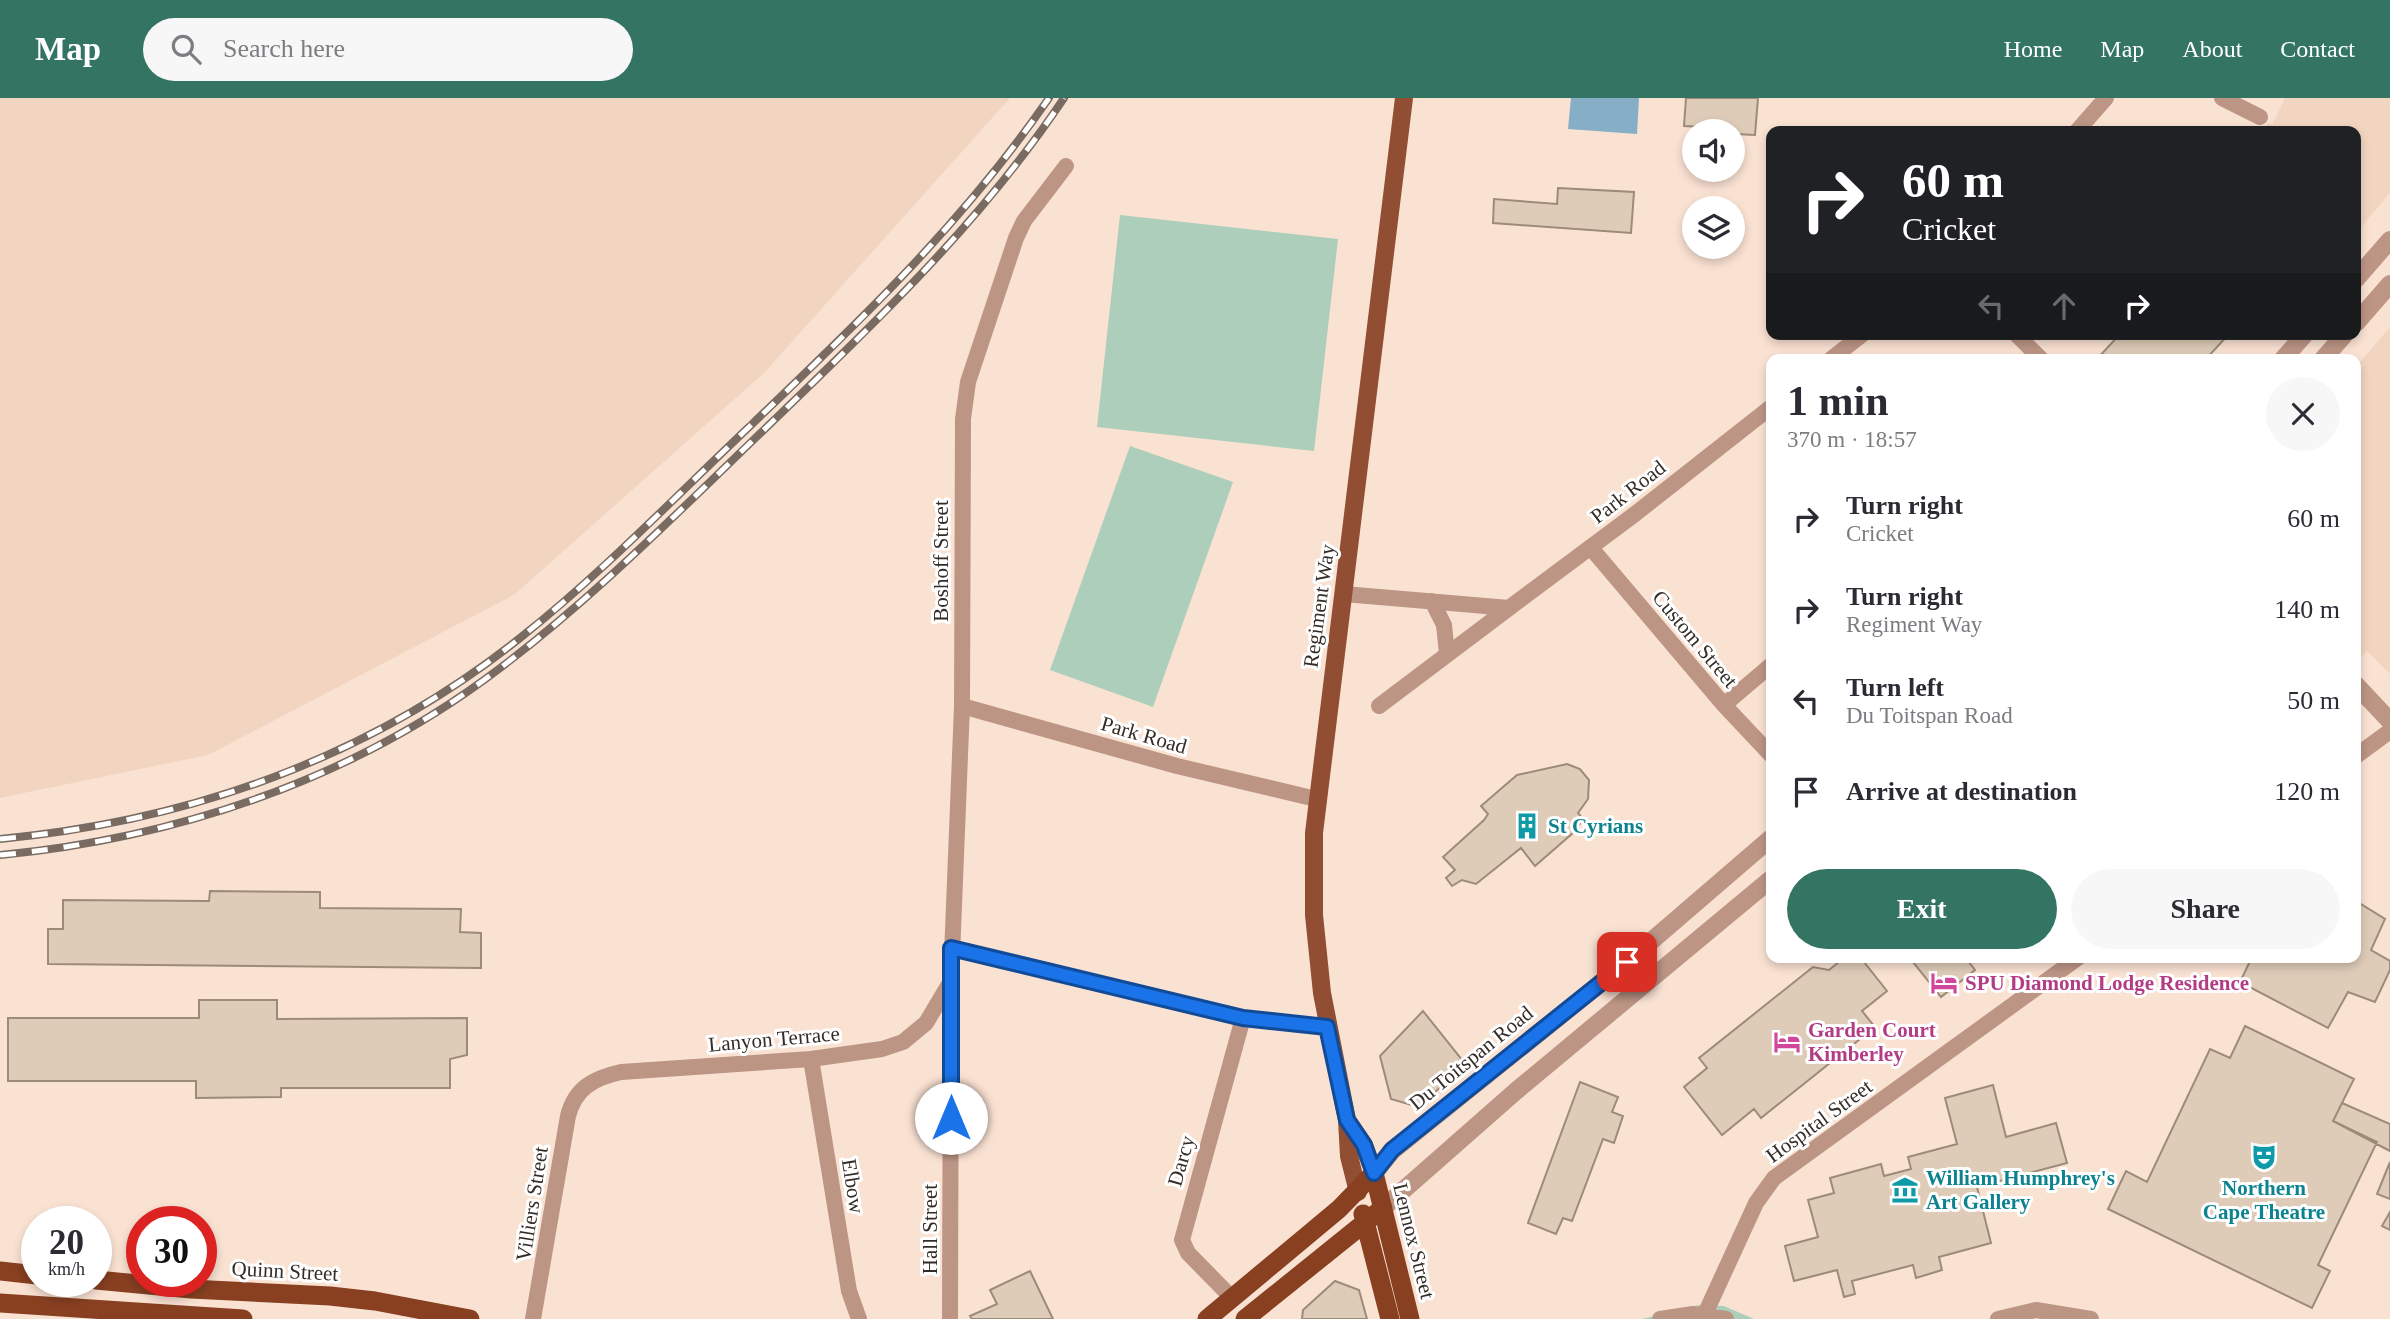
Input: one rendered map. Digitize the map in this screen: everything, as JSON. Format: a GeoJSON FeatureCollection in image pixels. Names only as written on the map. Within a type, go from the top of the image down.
{"type":"FeatureCollection","features":[{"type":"Feature","properties":{"kind":"highway","name":"Du Toitspan Road"},"geometry":{"type":"LineString","coordinates":[[1207,1319],[1358,1192],[1374,1173]]}},
{"type":"Feature","properties":{"kind":"highway","name":"Lennox Street"},"geometry":{"type":"LineString","coordinates":[[1374,1173],[1410,1319]]}},
{"type":"Feature","properties":{"kind":"highway","name":"Lennox Street"},"geometry":{"type":"LineString","coordinates":[[1358,1192],[1390,1319]]}},
{"type":"Feature","properties":{"kind":"highway"},"geometry":{"type":"LineString","coordinates":[[1245,1319],[1383,1208]]}},
{"type":"Feature","properties":{"kind":"highway"},"geometry":{"type":"LineString","coordinates":[[0,1271],[21,1273]]}},
{"type":"Feature","properties":{"kind":"highway","name":"Quinn Street"},"geometry":{"type":"LineString","coordinates":[[112,1282],[191,1289],[330,1296],[374,1301],[470,1319]]}},
{"type":"Feature","properties":{"kind":"highway"},"geometry":{"type":"LineString","coordinates":[[0,1303],[148,1316],[243,1319]]}},
{"type":"Feature","properties":{"kind":"main road","name":"Regiment Way"},"geometry":{"type":"LineString","coordinates":[[1358,1192],[1349,1156],[1347,1120],[1327,1027],[1314,915],[1316,799],[1345,594],[1404,98]]}},
{"type":"Feature","properties":{"kind":"main road","name":"Regiment Way"},"geometry":{"type":"LineString","coordinates":[[1347,1120],[1364,1145],[1374,1173]]}},
{"type":"Feature","properties":{"kind":"street"},"geometry":{"type":"LineString","coordinates":[[2081,126],[2106,98]]}},
{"type":"Feature","properties":{"kind":"street"},"geometry":{"type":"LineString","coordinates":[[2222,98],[2260,117]]}},
{"type":"Feature","properties":{"kind":"street","name":"Boshoff Street"},"geometry":{"type":"LineString","coordinates":[[951,980],[962,706],[963,419],[968,382],[1016,237],[1024,221],[1066,166]]}},
{"type":"Feature","properties":{"kind":"street"},"geometry":{"type":"LineString","coordinates":[[2361,273],[2390,240]]}},
{"type":"Feature","properties":{"kind":"street"},"geometry":{"type":"LineString","coordinates":[[2361,317],[2390,284]]}},
{"type":"Feature","properties":{"kind":"street"},"geometry":{"type":"LineString","coordinates":[[1838,354],[1856,340]]}},
{"type":"Feature","properties":{"kind":"street"},"geometry":{"type":"LineString","coordinates":[[2022,340],[2036,354]]}},
{"type":"Feature","properties":{"kind":"street"},"geometry":{"type":"LineString","coordinates":[[2287,354],[2300,340]]}},
{"type":"Feature","properties":{"kind":"street"},"geometry":{"type":"LineString","coordinates":[[2327,354],[2340,340]]}},
{"type":"Feature","properties":{"kind":"street","name":"Park Road"},"geometry":{"type":"LineString","coordinates":[[1379,706],[1591,548],[1766,411]]}},
{"type":"Feature","properties":{"kind":"street","name":"Custom Street"},"geometry":{"type":"LineString","coordinates":[[1591,548],[1724,705],[1766,750]]}},
{"type":"Feature","properties":{"kind":"street"},"geometry":{"type":"LineString","coordinates":[[1345,594],[1509,608]]}},
{"type":"Feature","properties":{"kind":"street"},"geometry":{"type":"LineString","coordinates":[[1432,601],[1444,625],[1447,654]]}},
{"type":"Feature","properties":{"kind":"street"},"geometry":{"type":"LineString","coordinates":[[1724,705],[1766,670]]}},
{"type":"Feature","properties":{"kind":"street"},"geometry":{"type":"LineString","coordinates":[[2361,690],[2390,721]]}},
{"type":"Feature","properties":{"kind":"street","name":"Park Road"},"geometry":{"type":"LineString","coordinates":[[962,706],[1177,766],[1316,799]]}},
{"type":"Feature","properties":{"kind":"street"},"geometry":{"type":"LineString","coordinates":[[2361,752],[2390,731]]}},
{"type":"Feature","properties":{"kind":"street","name":"Du Toitspan Road"},"geometry":{"type":"LineString","coordinates":[[1374,1173],[1392,1150],[1627,962],[1766,842]]}},
{"type":"Feature","properties":{"kind":"street"},"geometry":{"type":"LineString","coordinates":[[1383,1208],[1516,1091],[1766,883]]}},
{"type":"Feature","properties":{"kind":"street"},"geometry":{"type":"LineString","coordinates":[[951,948],[1243,1018],[1327,1027]]}},
{"type":"Feature","properties":{"kind":"street","name":"Hospital Street"},"geometry":{"type":"LineString","coordinates":[[1705,1314],[1756,1203],[1774,1178],[2071,963]]}},
{"type":"Feature","properties":{"kind":"street","name":"Lanyon Terrace"},"geometry":{"type":"LineString","coordinates":[[575,1097],[599,1079],[621,1072],[811,1059],[882,1049],[903,1042],[926,1024],[951,980]]}},
{"type":"Feature","properties":{"kind":"street","name":"Hall Street"},"geometry":{"type":"LineString","coordinates":[[950,1315],[951,980]]}},
{"type":"Feature","properties":{"kind":"street","name":"Darcy"},"geometry":{"type":"LineString","coordinates":[[1233,1299],[1188,1253],[1182,1240],[1243,1018]]}},
{"type":"Feature","properties":{"kind":"street","name":"Elbow"},"geometry":{"type":"LineString","coordinates":[[811,1059],[849,1290],[859,1319]]}},
{"type":"Feature","properties":{"kind":"street","name":"Villiers Street"},"geometry":{"type":"LineString","coordinates":[[533,1319],[566,1126],[575,1097]]}},
{"type":"Feature","properties":{"kind":"street"},"geometry":{"type":"LineString","coordinates":[[1998,1319],[2036,1310],[2091,1319]]}},
{"type":"Feature","properties":{"kind":"street"},"geometry":{"type":"LineString","coordinates":[[1660,1319],[1705,1314],[1726,1319]]}},
{"type":"Feature","properties":{"kind":"shaded area"},"geometry":{"type":"Polygon","coordinates":[[[0,98],[1010,98],[765,372],[514,595],[208,755],[0,798],[0,98]]]}},
{"type":"Feature","properties":{"kind":"shaded area"},"geometry":{"type":"Polygon","coordinates":[[[2285,98],[2390,98],[2390,193],[2361,227],[2361,126],[2265,126],[2268,123],[2272,125],[2285,98]]]}},
{"type":"Feature","properties":{"kind":"shaded area"},"geometry":{"type":"Polygon","coordinates":[[[2390,327],[2390,674],[2367,651],[2361,657],[2361,361],[2390,327]]]}},
{"type":"Feature","properties":{"kind":"green space"},"geometry":{"type":"Polygon","coordinates":[[[1120,215],[1338,239],[1314,451],[1097,427],[1120,215]]]}},
{"type":"Feature","properties":{"kind":"green space"},"geometry":{"type":"Polygon","coordinates":[[[1130,446],[1233,482],[1153,707],[1050,670],[1130,446]]]}},
{"type":"Feature","properties":{"kind":"green space"},"geometry":{"type":"Polygon","coordinates":[[[1699,1305],[1724,1306],[1754,1319],[1642,1319],[1699,1305]]]}},
{"type":"Feature","properties":{"kind":"water"},"geometry":{"type":"Polygon","coordinates":[[[1571,98],[1639,98],[1637,134],[1568,129],[1571,98]]]}},
{"type":"Feature","properties":{"kind":"building"},"geometry":{"type":"Polygon","coordinates":[[[1686,98],[1758,98],[1755,135],[1745,134],[1745,119],[1684,119],[1686,98]]]}},
{"type":"Feature","properties":{"kind":"building"},"geometry":{"type":"Polygon","coordinates":[[[1558,188],[1634,192],[1631,233],[1493,223],[1494,199],[1557,204],[1558,188]]]}},
{"type":"Feature","properties":{"kind":"building"},"geometry":{"type":"Polygon","coordinates":[[[2114,340],[2223,340],[2211,354],[2102,354],[2114,340]]]}},
{"type":"Feature","properties":{"kind":"building","name":"St Cyrians"},"geometry":{"type":"Polygon","coordinates":[[[1567,764],[1580,769],[1589,780],[1588,799],[1578,813],[1583,819],[1574,832],[1535,866],[1521,848],[1476,884],[1462,880],[1452,886],[1446,878],[1455,870],[1443,857],[1484,820],[1488,814],[1481,806],[1517,775],[1567,764]]]}},
{"type":"Feature","properties":{"kind":"building"},"geometry":{"type":"Polygon","coordinates":[[[210,891],[320,892],[320,908],[461,909],[460,932],[481,933],[481,968],[48,964],[48,929],[63,929],[63,900],[209,901],[210,891]]]}},
{"type":"Feature","properties":{"kind":"building"},"geometry":{"type":"Polygon","coordinates":[[[2361,904],[2385,919],[2371,950],[2390,961],[2390,970],[2375,1002],[2348,992],[2328,1028],[2240,982],[2249,963],[2361,963],[2361,904]]]}},
{"type":"Feature","properties":{"kind":"building","name":"Garden Court Kimberley"},"geometry":{"type":"Polygon","coordinates":[[[1838,963],[1865,963],[1887,991],[1862,1011],[1875,1027],[1761,1118],[1754,1109],[1722,1135],[1684,1087],[1707,1068],[1699,1058],[1813,967],[1829,970],[1838,963]]]}},
{"type":"Feature","properties":{"kind":"building","name":"SPU Diamond Lodge Residence"},"geometry":{"type":"Polygon","coordinates":[[[1914,963],[1970,963],[1975,970],[1941,997],[1914,963]]]}},
{"type":"Feature","properties":{"kind":"building"},"geometry":{"type":"Polygon","coordinates":[[[199,1000],[277,1000],[277,1019],[467,1018],[467,1055],[450,1059],[450,1088],[281,1088],[281,1097],[196,1098],[196,1081],[8,1081],[8,1018],[199,1018],[199,1000]]]}},
{"type":"Feature","properties":{"kind":"building"},"geometry":{"type":"Polygon","coordinates":[[[1423,1011],[1466,1065],[1418,1107],[1391,1099],[1380,1056],[1423,1011]]]}},
{"type":"Feature","properties":{"kind":"building","name":"Northern Cape Theatre"},"geometry":{"type":"Polygon","coordinates":[[[2245,1026],[2354,1079],[2333,1121],[2377,1142],[2318,1265],[2330,1271],[2312,1308],[2108,1209],[2126,1171],[2147,1182],[2210,1049],[2230,1058],[2245,1026]]]}},
{"type":"Feature","properties":{"kind":"building"},"geometry":{"type":"Polygon","coordinates":[[[1580,1082],[1618,1097],[1612,1112],[1623,1116],[1614,1143],[1603,1139],[1572,1221],[1563,1218],[1556,1234],[1528,1223],[1580,1082]]]}},
{"type":"Feature","properties":{"kind":"building","name":"William Humphrey's Art Gallery"},"geometry":{"type":"Polygon","coordinates":[[[1993,1085],[2006,1137],[2056,1123],[2067,1163],[1977,1187],[1991,1243],[1939,1257],[1942,1270],[1916,1278],[1913,1265],[1852,1281],[1855,1294],[1844,1297],[1837,1270],[1794,1281],[1785,1246],[1818,1237],[1808,1200],[1834,1193],[1830,1178],[1881,1164],[1884,1176],[1911,1169],[1908,1157],[1957,1144],[1945,1098],[1993,1085]]]}},
{"type":"Feature","properties":{"kind":"building"},"geometry":{"type":"Polygon","coordinates":[[[2342,1103],[2390,1124],[2390,1151],[2333,1121],[2342,1103]]]}},
{"type":"Feature","properties":{"kind":"building"},"geometry":{"type":"Polygon","coordinates":[[[2390,1162],[2390,1199],[2377,1194],[2390,1162]]]}},
{"type":"Feature","properties":{"kind":"building"},"geometry":{"type":"Polygon","coordinates":[[[2390,1212],[2390,1230],[2382,1226],[2390,1212]]]}},
{"type":"Feature","properties":{"kind":"building"},"geometry":{"type":"Polygon","coordinates":[[[1030,1271],[1053,1319],[972,1319],[970,1316],[997,1304],[990,1290],[1030,1271]]]}},
{"type":"Feature","properties":{"kind":"building"},"geometry":{"type":"Polygon","coordinates":[[[1335,1281],[1359,1290],[1367,1319],[1302,1319],[1303,1310],[1335,1281]]]}},
{"type":"Feature","properties":{"kind":"railway"},"geometry":{"type":"LineString","coordinates":[[0,839],[71,830],[140,817],[275,777],[339,750],[402,718],[462,680],[520,638],[579,588],[870,310],[981,188],[1049,98]]}},
{"type":"Feature","properties":{"kind":"railway"},"geometry":{"type":"LineString","coordinates":[[0,855],[128,835],[254,800],[373,748],[430,716],[484,680],[559,621],[631,557],[889,308],[999,186],[1064,98]]}},
{"type":"Feature","properties":{"kind":"place","name":"St Cyrians"},"geometry":{"type":"Point","coordinates":[1527,826]}},
{"type":"Feature","properties":{"kind":"place","name":"SPU Diamond Lodge Residence"},"geometry":{"type":"Point","coordinates":[1944,983]}},
{"type":"Feature","properties":{"kind":"place","name":"Garden Court Kimberley"},"geometry":{"type":"Point","coordinates":[1787,1042]}},
{"type":"Feature","properties":{"kind":"place","name":"Northern Cape Theatre"},"geometry":{"type":"Point","coordinates":[2264,1157]}},
{"type":"Feature","properties":{"kind":"place","name":"William Humphrey's Art Gallery"},"geometry":{"type":"Point","coordinates":[1905,1190]}},
{"type":"Feature","properties":{"kind":"route"},"geometry":{"type":"LineString","coordinates":[[951,1118],[951,948],[1243,1018],[1327,1027],[1347,1120],[1364,1145],[1374,1173],[1392,1150],[1448,1108],[1627,962]]}}]}
